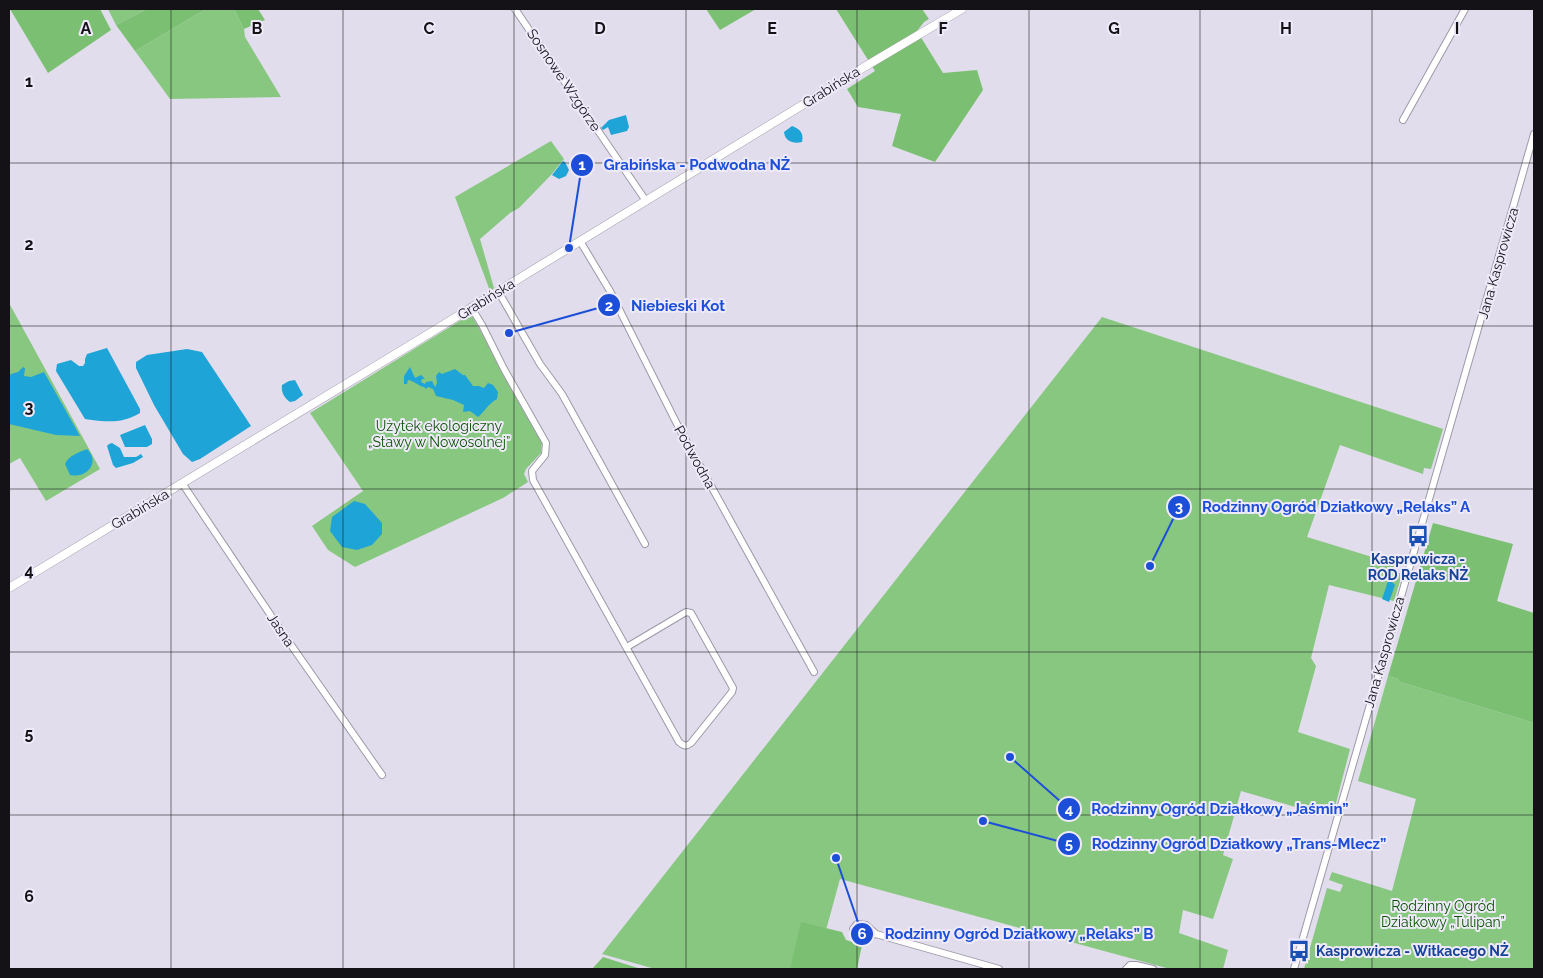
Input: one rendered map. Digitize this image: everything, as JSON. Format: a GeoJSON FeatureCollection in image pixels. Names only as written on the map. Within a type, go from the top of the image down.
{"type":"FeatureCollection","features":[{"type":"Feature","properties":{"kind":"street","name":"Sosnowe Wzgórze"},"geometry":{"type":"LineString","coordinates":[[515,9],[646,201]]}},
{"type":"Feature","properties":{"kind":"street","name":"Grabińska"},"geometry":{"type":"LineString","coordinates":[[9,588],[962,9]]}},
{"type":"Feature","properties":{"kind":"street"},"geometry":{"type":"LineString","coordinates":[[1403,120],[1465,9]]}},
{"type":"Feature","properties":{"kind":"street","name":"Jana Kasprowicza"},"geometry":{"type":"LineString","coordinates":[[1294,969],[1534,134]]}},
{"type":"Feature","properties":{"kind":"street","name":"Podwodna"},"geometry":{"type":"LineString","coordinates":[[580,241],[610,291],[679,428],[814,672]]}},
{"type":"Feature","properties":{"kind":"street"},"geometry":{"type":"LineString","coordinates":[[498,292],[540,364],[562,394],[646,544]]}},
{"type":"Feature","properties":{"kind":"street"},"geometry":{"type":"LineString","coordinates":[[471,307],[546,443],[545,455],[532,471],[533,480],[679,742],[685,746],[691,743],[732,692],[733,688],[691,613],[686,612],[627,647]]}},
{"type":"Feature","properties":{"kind":"street","name":"Jasna"},"geometry":{"type":"LineString","coordinates":[[182,483],[282,632],[382,775]]}},
{"type":"Feature","properties":{"kind":"street"},"geometry":{"type":"LineString","coordinates":[[876,934],[999,969]]}},
{"type":"Feature","properties":{"kind":"street"},"geometry":{"type":"LineString","coordinates":[[1126,969],[1130,965],[1136,965],[1152,969]]}},
{"type":"Feature","properties":{"kind":"green space"},"geometry":{"type":"Polygon","coordinates":[[[10,9],[100,9],[111,30],[48,73],[10,9]]]}},
{"type":"Feature","properties":{"kind":"green space"},"geometry":{"type":"Polygon","coordinates":[[[108,9],[147,9],[116,25],[108,9]]]}},
{"type":"Feature","properties":{"kind":"green space"},"geometry":{"type":"Polygon","coordinates":[[[147,9],[206,9],[135,51],[116,25],[147,9]]]}},
{"type":"Feature","properties":{"kind":"green space"},"geometry":{"type":"Polygon","coordinates":[[[206,9],[234,9],[244,29],[245,37],[281,97],[170,99],[135,51],[206,9]]]}},
{"type":"Feature","properties":{"kind":"green space"},"geometry":{"type":"Polygon","coordinates":[[[234,9],[258,9],[265,20],[244,29],[234,9]]]}},
{"type":"Feature","properties":{"kind":"green space"},"geometry":{"type":"Polygon","coordinates":[[[706,9],[756,9],[720,30],[706,9]]]}},
{"type":"Feature","properties":{"kind":"green space"},"geometry":{"type":"Polygon","coordinates":[[[836,9],[922,9],[929,19],[917,31],[943,73],[977,70],[983,90],[935,162],[892,146],[901,114],[858,107],[847,89],[875,71],[836,9]]]}},
{"type":"Feature","properties":{"kind":"green space"},"geometry":{"type":"Polygon","coordinates":[[[551,141],[564,159],[519,208],[510,213],[480,239],[494,288],[490,291],[455,197],[551,141]]]}},
{"type":"Feature","properties":{"kind":"green space"},"geometry":{"type":"Polygon","coordinates":[[[9,303],[100,469],[46,501],[20,458],[9,464],[9,303]]]}},
{"type":"Feature","properties":{"kind":"green space","name":"Użytek ekologiczny „Stawy w Nowosolnej”"},"geometry":{"type":"Polygon","coordinates":[[[471,314],[542,441],[541,453],[526,469],[524,474],[528,482],[503,498],[355,567],[328,550],[312,526],[363,491],[310,413],[471,314]]]}},
{"type":"Feature","properties":{"kind":"green space"},"geometry":{"type":"Polygon","coordinates":[[[1102,317],[1443,429],[1431,469],[1424,468],[1423,474],[1340,445],[1307,537],[1395,564],[1393,571],[1402,574],[1394,601],[1329,585],[1311,658],[1316,666],[1298,732],[1350,749],[1334,811],[1328,810],[1326,816],[1241,791],[1223,855],[1233,859],[1213,919],[1183,910],[1179,933],[1228,950],[1223,969],[1170,969],[840,879],[817,963],[839,969],[655,969],[602,954],[1102,317]]]}},
{"type":"Feature","properties":{"kind":"green space"},"geometry":{"type":"Polygon","coordinates":[[[1433,523],[1513,544],[1497,601],[1534,613],[1534,723],[1400,682],[1398,679],[1388,676],[1433,523]]]}},
{"type":"Feature","properties":{"kind":"green space","name":"Rodzinny Ogród Działkowy „Tulipan”"},"geometry":{"type":"Polygon","coordinates":[[[1388,676],[1398,679],[1400,682],[1534,723],[1534,969],[1304,969],[1327,888],[1340,892],[1343,885],[1329,880],[1332,872],[1392,891],[1416,799],[1358,781],[1388,676]]]}},
{"type":"Feature","properties":{"kind":"green space"},"geometry":{"type":"Polygon","coordinates":[[[801,922],[842,932],[846,940],[862,945],[857,969],[790,969],[801,922]]]}},
{"type":"Feature","properties":{"kind":"green space"},"geometry":{"type":"Polygon","coordinates":[[[603,957],[641,969],[592,969],[603,957]]]}},
{"type":"Feature","properties":{"kind":"water"},"geometry":{"type":"Polygon","coordinates":[[[626,115],[629,127],[627,131],[611,135],[608,127],[603,130],[601,128],[609,120],[626,115]]]}},
{"type":"Feature","properties":{"kind":"water"},"geometry":{"type":"Polygon","coordinates":[[[792,126],[801,132],[802,142],[796,143],[786,138],[784,132],[792,126]]]}},
{"type":"Feature","properties":{"kind":"water"},"geometry":{"type":"Polygon","coordinates":[[[563,161],[569,170],[566,176],[559,179],[552,175],[563,161]]]}},
{"type":"Feature","properties":{"kind":"water"},"geometry":{"type":"Polygon","coordinates":[[[107,348],[140,409],[140,413],[120,421],[85,419],[56,371],[57,364],[71,360],[79,366],[83,366],[87,354],[107,348]]]}},
{"type":"Feature","properties":{"kind":"water"},"geometry":{"type":"Polygon","coordinates":[[[187,349],[202,352],[251,426],[200,459],[192,462],[183,454],[154,405],[136,368],[136,362],[147,355],[187,349]]]}},
{"type":"Feature","properties":{"kind":"water"},"geometry":{"type":"Polygon","coordinates":[[[23,367],[25,368],[24,376],[31,377],[44,372],[80,436],[56,435],[9,424],[9,377],[23,367]]]}},
{"type":"Feature","properties":{"kind":"water"},"geometry":{"type":"Polygon","coordinates":[[[410,367],[415,378],[421,375],[425,379],[422,379],[421,382],[425,384],[432,381],[435,387],[437,383],[436,376],[439,372],[442,374],[455,369],[465,375],[473,386],[484,388],[488,383],[493,385],[498,392],[497,399],[478,417],[470,411],[463,412],[464,405],[436,396],[433,389],[428,387],[426,389],[408,380],[407,384],[404,384],[404,376],[410,367]]]}},
{"type":"Feature","properties":{"kind":"water"},"geometry":{"type":"Polygon","coordinates":[[[295,380],[303,395],[290,402],[283,395],[282,385],[295,380]]]}},
{"type":"Feature","properties":{"kind":"water"},"geometry":{"type":"Polygon","coordinates":[[[145,425],[152,439],[152,444],[147,447],[125,447],[120,435],[145,425]]]}},
{"type":"Feature","properties":{"kind":"water"},"geometry":{"type":"Polygon","coordinates":[[[112,443],[120,448],[124,457],[136,457],[141,454],[143,457],[133,463],[116,468],[113,465],[107,446],[112,443]]]}},
{"type":"Feature","properties":{"kind":"water"},"geometry":{"type":"Polygon","coordinates":[[[87,449],[91,454],[92,460],[90,469],[81,475],[70,475],[65,464],[66,461],[87,449]]]}},
{"type":"Feature","properties":{"kind":"water"},"geometry":{"type":"Polygon","coordinates":[[[354,501],[365,504],[382,523],[382,534],[372,545],[357,550],[342,547],[330,531],[332,517],[354,501]]]}},
{"type":"Feature","properties":{"kind":"water"},"geometry":{"type":"Polygon","coordinates":[[[1388,581],[1395,585],[1389,602],[1382,599],[1388,581]]]}},
{"type":"Feature","properties":{"kind":"place","name":"Grabińska - Podwodna NŻ"},"geometry":{"type":"Point","coordinates":[569,248]}},
{"type":"Feature","properties":{"kind":"place","name":"Niebieski Kot"},"geometry":{"type":"Point","coordinates":[509,333]}},
{"type":"Feature","properties":{"kind":"place","name":"Kasprowicza - ROD Relaks NŻ"},"geometry":{"type":"Point","coordinates":[1418,536]}},
{"type":"Feature","properties":{"kind":"place","name":"Rodzinny Ogród Działkowy „Relaks” A"},"geometry":{"type":"Point","coordinates":[1150,566]}},
{"type":"Feature","properties":{"kind":"place","name":"Rodzinny Ogród Działkowy „Jaśmin”"},"geometry":{"type":"Point","coordinates":[1010,757]}},
{"type":"Feature","properties":{"kind":"place","name":"Rodzinny Ogród Działkowy „Trans-Mlecz”"},"geometry":{"type":"Point","coordinates":[983,821]}},
{"type":"Feature","properties":{"kind":"place","name":"Rodzinny Ogród Działkowy „Relaks” B"},"geometry":{"type":"Point","coordinates":[836,858]}},
{"type":"Feature","properties":{"kind":"place","name":"Kasprowicza - Witkacego NŻ"},"geometry":{"type":"Point","coordinates":[1299,951]}}]}
